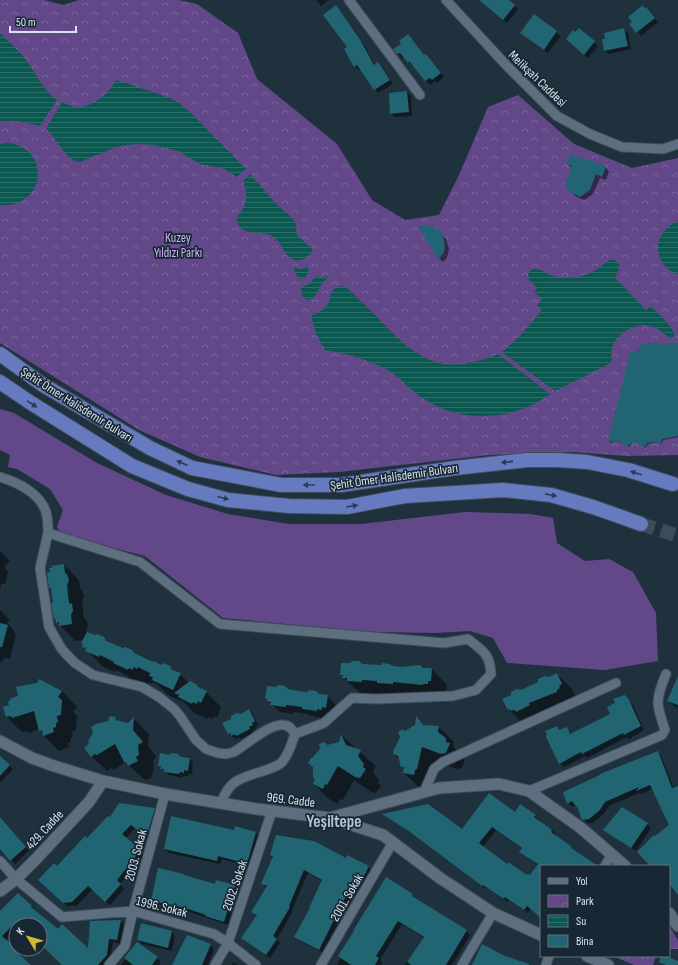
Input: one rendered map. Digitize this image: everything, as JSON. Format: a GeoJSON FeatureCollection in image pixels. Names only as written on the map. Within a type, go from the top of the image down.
{"type":"FeatureCollection","features":[{"type":"Feature","properties":{"kind":"highway","name":"Şehit Ömer Halisdemir Bulvarı"},"geometry":{"type":"LineString","coordinates":[[0,354],[43,385],[150,448],[192,468],[273,484],[340,485],[455,468],[527,460],[558,460],[588,462],[628,470],[673,484]]}},
{"type":"Feature","properties":{"kind":"highway","name":"Şehit Ömer Halisdemir Bulvarı"},"geometry":{"type":"LineString","coordinates":[[0,382],[132,466],[188,489],[228,500],[289,506],[347,507],[405,496],[503,490],[551,495],[593,507],[641,524]]}},
{"type":"Feature","properties":{"kind":"street"},"geometry":{"type":"LineString","coordinates":[[348,0],[420,95]]}},
{"type":"Feature","properties":{"kind":"street","name":"Melikşah Caddesi"},"geometry":{"type":"LineString","coordinates":[[446,0],[507,66],[557,116],[590,134],[622,147],[663,149],[678,144]]}},
{"type":"Feature","properties":{"kind":"street"},"geometry":{"type":"LineString","coordinates":[[0,477],[19,485],[38,497],[44,505],[47,513],[48,534],[40,568],[49,626],[61,648],[75,663],[93,675],[137,686],[159,696],[180,716],[201,745],[212,752],[226,754],[234,752],[277,725],[292,728],[296,734]]}},
{"type":"Feature","properties":{"kind":"street"},"geometry":{"type":"LineString","coordinates":[[48,534],[140,562],[220,624],[444,643],[468,639],[483,651],[491,661],[491,674],[476,690],[453,696],[377,699],[352,698],[324,723],[296,734],[287,756],[283,761],[273,768],[239,778],[228,787],[221,803]]}},
{"type":"Feature","properties":{"kind":"street"},"geometry":{"type":"LineString","coordinates":[[529,791],[662,735],[665,730],[658,710],[657,697],[666,674]]}},
{"type":"Feature","properties":{"kind":"street"},"geometry":{"type":"LineString","coordinates":[[424,792],[434,769],[443,762],[616,683]]}},
{"type":"Feature","properties":{"kind":"street","name":"969. Cadde"},"geometry":{"type":"LineString","coordinates":[[0,741],[51,766],[103,781],[165,794],[272,811],[330,818],[383,835],[440,878],[493,913],[540,935]]}},
{"type":"Feature","properties":{"kind":"street","name":"429. Cadde"},"geometry":{"type":"LineString","coordinates":[[0,891],[16,879],[89,802],[103,781]]}},
{"type":"Feature","properties":{"kind":"street"},"geometry":{"type":"LineString","coordinates":[[330,818],[439,788],[499,784],[529,791],[582,828],[625,865]]}},
{"type":"Feature","properties":{"kind":"street","name":"2003. Sokak"},"geometry":{"type":"LineString","coordinates":[[109,965],[125,946],[165,794]]}},
{"type":"Feature","properties":{"kind":"street","name":"2002. Sokak"},"geometry":{"type":"LineString","coordinates":[[215,965],[228,942],[272,811]]}},
{"type":"Feature","properties":{"kind":"street","name":"2001. Sokak"},"geometry":{"type":"LineString","coordinates":[[321,965],[393,842]]}},
{"type":"Feature","properties":{"kind":"street"},"geometry":{"type":"LineString","coordinates":[[606,865],[612,854]]}},
{"type":"Feature","properties":{"kind":"street","name":"1996. Sokak"},"geometry":{"type":"LineString","coordinates":[[0,861],[16,879],[62,917],[133,911],[214,934],[228,942],[256,965]]}},
{"type":"Feature","properties":{"kind":"street"},"geometry":{"type":"LineString","coordinates":[[462,965],[493,913]]}},
{"type":"Feature","properties":{"kind":"street"},"geometry":{"type":"LineString","coordinates":[[670,914],[678,926]]}},
{"type":"Feature","properties":{"kind":"street"},"geometry":{"type":"LineString","coordinates":[[590,957],[608,965]]}},
{"type":"Feature","properties":{"kind":"green space","name":"Kuzey Yıldızı Parkı"},"geometry":{"type":"Polygon","coordinates":[[[0,0],[44,0],[63,5],[79,0],[179,0],[197,4],[238,33],[257,79],[337,144],[372,200],[405,220],[439,215],[460,173],[488,107],[518,95],[574,144],[632,168],[678,158],[678,455],[627,456],[572,452],[489,455],[339,472],[276,475],[200,457],[139,430],[0,343],[0,0]]]}},
{"type":"Feature","properties":{"kind":"green space"},"geometry":{"type":"Polygon","coordinates":[[[0,409],[14,413],[97,463],[166,495],[228,514],[289,524],[361,524],[465,512],[531,514],[553,518],[557,543],[585,561],[609,559],[633,572],[656,613],[658,661],[605,670],[507,663],[493,638],[470,631],[437,633],[371,632],[223,618],[145,556],[62,535],[57,527],[63,510],[50,489],[17,469],[8,467],[10,455],[0,450],[0,409]]]}},
{"type":"Feature","properties":{"kind":"green space"},"geometry":{"type":"Polygon","coordinates":[[[670,928],[678,940],[678,949],[670,949],[670,928]]]}},
{"type":"Feature","properties":{"kind":"green space"},"geometry":{"type":"Polygon","coordinates":[[[615,957],[656,957],[653,965],[634,965],[615,957]]]}},
{"type":"Feature","properties":{"kind":"water"},"geometry":{"type":"Polygon","coordinates":[[[0,33],[23,56],[43,86],[57,100],[40,126],[18,121],[0,121],[0,33]]]}},
{"type":"Feature","properties":{"kind":"water"},"geometry":{"type":"Polygon","coordinates":[[[116,80],[156,93],[179,103],[193,115],[246,169],[237,177],[223,168],[200,164],[178,151],[154,145],[137,144],[119,146],[80,162],[70,158],[46,129],[62,102],[75,107],[89,105],[105,95],[116,80]]]}},
{"type":"Feature","properties":{"kind":"water"},"geometry":{"type":"Polygon","coordinates":[[[9,143],[23,148],[32,156],[37,167],[38,178],[34,189],[26,198],[15,204],[0,205],[0,144],[9,143]]]}},
{"type":"Feature","properties":{"kind":"water"},"geometry":{"type":"Polygon","coordinates":[[[250,174],[296,224],[297,235],[313,250],[305,258],[295,260],[291,258],[276,238],[267,234],[246,231],[239,225],[236,218],[243,210],[246,201],[246,192],[243,181],[250,174]]]}},
{"type":"Feature","properties":{"kind":"water"},"geometry":{"type":"Polygon","coordinates":[[[678,221],[678,274],[667,268],[662,263],[658,251],[658,245],[666,229],[678,221]]]}},
{"type":"Feature","properties":{"kind":"water"},"geometry":{"type":"Polygon","coordinates":[[[609,260],[614,260],[619,264],[616,279],[646,310],[651,306],[671,327],[675,336],[671,339],[656,328],[643,325],[636,326],[624,332],[615,342],[612,348],[611,363],[555,391],[502,352],[520,336],[542,310],[537,305],[542,299],[534,292],[537,288],[529,280],[528,273],[535,269],[558,277],[574,278],[589,274],[603,266],[609,260]]]}},
{"type":"Feature","properties":{"kind":"water"},"geometry":{"type":"Polygon","coordinates":[[[307,266],[307,274],[304,278],[299,279],[293,268],[302,269],[307,266]]]}},
{"type":"Feature","properties":{"kind":"water"},"geometry":{"type":"Polygon","coordinates":[[[316,276],[329,276],[323,282],[314,298],[307,300],[302,295],[301,287],[310,284],[316,276]]]}},
{"type":"Feature","properties":{"kind":"water"},"geometry":{"type":"Polygon","coordinates":[[[343,286],[347,288],[405,344],[418,354],[445,364],[460,364],[478,361],[498,354],[550,394],[536,403],[520,410],[504,414],[471,416],[455,413],[424,399],[391,372],[375,364],[342,353],[325,350],[316,334],[311,316],[325,308],[335,288],[343,286]]]}},
{"type":"Feature","properties":{"kind":"building"},"geometry":{"type":"Polygon","coordinates":[[[479,0],[509,0],[515,5],[503,20],[479,0]]]}},
{"type":"Feature","properties":{"kind":"building"},"geometry":{"type":"Polygon","coordinates":[[[336,5],[361,41],[374,65],[378,62],[390,80],[374,90],[357,65],[354,67],[344,49],[347,47],[323,15],[336,5]]]}},
{"type":"Feature","properties":{"kind":"building"},"geometry":{"type":"Polygon","coordinates":[[[643,5],[655,18],[636,33],[629,24],[632,22],[628,17],[643,5]]]}},
{"type":"Feature","properties":{"kind":"building"},"geometry":{"type":"Polygon","coordinates":[[[534,14],[557,31],[544,50],[520,33],[534,14]]]}},
{"type":"Feature","properties":{"kind":"building"},"geometry":{"type":"Polygon","coordinates":[[[579,28],[595,41],[584,55],[566,39],[573,30],[575,32],[579,28]]]}},
{"type":"Feature","properties":{"kind":"building"},"geometry":{"type":"Polygon","coordinates":[[[624,28],[628,46],[604,51],[602,39],[605,39],[604,33],[624,28]]]}},
{"type":"Feature","properties":{"kind":"building"},"geometry":{"type":"Polygon","coordinates":[[[408,34],[424,55],[426,54],[441,73],[432,80],[430,78],[425,81],[409,61],[408,63],[400,53],[397,54],[393,49],[401,44],[399,41],[408,34]]]}},
{"type":"Feature","properties":{"kind":"building"},"geometry":{"type":"Polygon","coordinates":[[[407,91],[409,112],[390,114],[389,93],[407,91]]]}},
{"type":"Feature","properties":{"kind":"building"},"geometry":{"type":"Polygon","coordinates":[[[570,154],[606,166],[602,177],[596,174],[590,190],[580,197],[570,192],[565,184],[572,166],[567,164],[570,154]]]}},
{"type":"Feature","properties":{"kind":"building"},"geometry":{"type":"Polygon","coordinates":[[[429,225],[441,231],[444,239],[445,249],[443,254],[438,259],[418,226],[429,225]]]}},
{"type":"Feature","properties":{"kind":"building"},"geometry":{"type":"Polygon","coordinates":[[[642,343],[678,343],[678,436],[662,439],[661,445],[657,442],[647,443],[644,448],[639,443],[631,443],[627,447],[622,442],[608,442],[630,352],[635,352],[640,348],[642,343]]]}},
{"type":"Feature","properties":{"kind":"building"},"geometry":{"type":"Polygon","coordinates":[[[64,564],[65,573],[67,574],[69,581],[67,585],[69,603],[72,604],[73,611],[71,615],[72,624],[59,626],[59,622],[56,623],[55,618],[54,619],[51,603],[53,603],[51,588],[49,588],[47,573],[50,572],[49,568],[52,568],[51,566],[64,564]]]}},
{"type":"Feature","properties":{"kind":"building"},"geometry":{"type":"Polygon","coordinates":[[[0,623],[8,625],[2,647],[0,647],[0,623]]]}},
{"type":"Feature","properties":{"kind":"building"},"geometry":{"type":"Polygon","coordinates":[[[87,632],[104,637],[106,641],[132,650],[134,653],[153,662],[162,665],[164,663],[170,666],[172,670],[181,673],[173,690],[152,680],[153,677],[149,676],[150,673],[138,667],[137,669],[134,667],[132,670],[129,668],[128,670],[100,655],[99,657],[85,651],[86,648],[82,647],[83,644],[81,643],[87,632]]]}},
{"type":"Feature","properties":{"kind":"building"},"geometry":{"type":"Polygon","coordinates":[[[352,661],[359,661],[362,664],[381,665],[382,663],[402,667],[420,665],[423,668],[432,668],[431,681],[428,681],[428,684],[423,685],[393,682],[393,684],[377,683],[377,681],[362,680],[362,682],[347,681],[347,678],[342,678],[343,675],[340,675],[341,663],[350,663],[352,661]]]}},
{"type":"Feature","properties":{"kind":"building"},"geometry":{"type":"Polygon","coordinates":[[[557,673],[562,684],[559,686],[560,688],[557,692],[529,703],[530,705],[516,712],[515,710],[508,710],[502,699],[511,695],[511,692],[517,689],[521,690],[538,682],[538,679],[545,676],[549,677],[557,673]]]}},
{"type":"Feature","properties":{"kind":"building"},"geometry":{"type":"Polygon","coordinates":[[[678,676],[678,705],[667,701],[678,676]]]}},
{"type":"Feature","properties":{"kind":"building"},"geometry":{"type":"Polygon","coordinates":[[[39,679],[62,691],[58,697],[62,700],[61,715],[57,716],[58,722],[56,723],[56,727],[53,728],[54,732],[43,736],[42,730],[39,731],[34,711],[12,718],[11,716],[6,717],[3,707],[9,705],[8,702],[12,698],[18,696],[16,687],[37,683],[39,679]]]}},
{"type":"Feature","properties":{"kind":"building"},"geometry":{"type":"Polygon","coordinates":[[[190,681],[207,691],[201,703],[198,701],[197,704],[193,702],[192,704],[178,697],[179,695],[174,693],[190,681]]]}},
{"type":"Feature","properties":{"kind":"building"},"geometry":{"type":"Polygon","coordinates":[[[278,685],[298,691],[307,692],[309,690],[316,691],[319,694],[328,695],[326,708],[322,707],[322,710],[317,709],[317,711],[302,709],[302,707],[270,705],[271,702],[267,701],[265,698],[267,686],[276,687],[278,685]]]}},
{"type":"Feature","properties":{"kind":"building"},"geometry":{"type":"Polygon","coordinates":[[[625,695],[629,700],[641,726],[624,735],[623,733],[582,754],[581,752],[559,764],[546,737],[547,734],[545,731],[557,726],[559,730],[567,727],[570,734],[610,714],[607,707],[615,703],[613,699],[625,695]]]}},
{"type":"Feature","properties":{"kind":"building"},"geometry":{"type":"Polygon","coordinates":[[[249,709],[255,721],[252,723],[253,725],[249,727],[250,729],[236,736],[235,734],[231,736],[230,733],[228,734],[222,723],[231,719],[231,716],[237,713],[241,714],[249,709]]]}},
{"type":"Feature","properties":{"kind":"building"},"geometry":{"type":"Polygon","coordinates":[[[110,716],[115,717],[116,720],[128,723],[134,717],[133,730],[143,742],[138,745],[139,755],[136,757],[138,761],[128,766],[126,762],[124,762],[115,744],[91,757],[84,748],[89,744],[88,742],[93,732],[91,727],[108,721],[110,716]]]}},
{"type":"Feature","properties":{"kind":"building"},"geometry":{"type":"Polygon","coordinates":[[[416,716],[423,725],[439,726],[438,732],[446,738],[446,742],[450,743],[446,753],[441,754],[422,747],[417,769],[415,770],[414,775],[403,773],[404,767],[401,767],[398,756],[393,754],[394,748],[400,737],[398,732],[402,729],[405,731],[415,725],[416,716]]]}},
{"type":"Feature","properties":{"kind":"building"},"geometry":{"type":"Polygon","coordinates":[[[341,734],[346,745],[361,750],[358,756],[364,764],[363,767],[366,769],[360,778],[355,777],[338,766],[323,789],[313,784],[315,779],[313,778],[313,767],[308,763],[320,749],[319,744],[325,742],[327,745],[339,742],[341,734]]]}},
{"type":"Feature","properties":{"kind":"building"},"geometry":{"type":"Polygon","coordinates":[[[658,751],[672,788],[678,786],[678,895],[670,885],[670,865],[649,865],[637,852],[654,835],[655,836],[669,825],[650,785],[636,791],[639,787],[605,802],[600,810],[589,819],[582,820],[578,809],[572,801],[567,804],[563,792],[600,774],[658,751]]]}},
{"type":"Feature","properties":{"kind":"building"},"geometry":{"type":"Polygon","coordinates":[[[160,753],[169,755],[171,753],[178,754],[181,757],[190,758],[188,771],[184,770],[184,773],[180,772],[179,774],[164,772],[164,769],[160,769],[161,766],[158,766],[160,753]]]}},
{"type":"Feature","properties":{"kind":"building"},"geometry":{"type":"Polygon","coordinates":[[[0,756],[10,765],[0,776],[0,756]]]}},
{"type":"Feature","properties":{"kind":"building"},"geometry":{"type":"Polygon","coordinates":[[[489,793],[515,812],[520,804],[536,815],[534,817],[552,830],[551,832],[572,847],[571,848],[596,865],[540,865],[540,917],[527,906],[524,910],[505,897],[504,899],[483,885],[482,886],[410,832],[382,814],[428,804],[462,829],[489,793]],[[492,827],[479,843],[507,864],[508,862],[527,875],[530,875],[538,864],[519,852],[522,848],[492,827]]]}},
{"type":"Feature","properties":{"kind":"building"},"geometry":{"type":"Polygon","coordinates":[[[119,803],[155,808],[148,832],[139,831],[131,825],[122,834],[141,850],[117,880],[121,884],[105,902],[88,886],[72,902],[63,903],[38,880],[54,863],[57,866],[85,836],[87,838],[108,816],[110,817],[119,803]]]}},
{"type":"Feature","properties":{"kind":"building"},"geometry":{"type":"Polygon","coordinates":[[[622,807],[648,823],[631,848],[603,830],[622,807]]]}},
{"type":"Feature","properties":{"kind":"building"},"geometry":{"type":"Polygon","coordinates":[[[171,816],[234,830],[235,826],[256,832],[247,864],[218,856],[217,861],[164,849],[171,816]]]}},
{"type":"Feature","properties":{"kind":"building"},"geometry":{"type":"Polygon","coordinates":[[[0,817],[26,847],[10,861],[0,849],[0,817]]]}},
{"type":"Feature","properties":{"kind":"building"},"geometry":{"type":"Polygon","coordinates":[[[276,835],[314,841],[346,858],[347,855],[369,866],[355,895],[348,892],[319,950],[294,937],[310,908],[322,880],[304,870],[289,906],[290,907],[273,936],[277,939],[266,955],[241,938],[257,915],[251,912],[267,886],[261,884],[273,856],[270,855],[276,835]]]}},
{"type":"Feature","properties":{"kind":"building"},"geometry":{"type":"Polygon","coordinates":[[[158,868],[184,874],[215,884],[216,880],[235,885],[224,922],[182,907],[151,901],[158,868]]]}},
{"type":"Feature","properties":{"kind":"building"},"geometry":{"type":"Polygon","coordinates":[[[386,877],[413,894],[412,896],[467,930],[446,965],[411,965],[407,962],[424,937],[398,921],[376,956],[379,958],[375,965],[351,965],[338,956],[386,877]]]}},
{"type":"Feature","properties":{"kind":"building"},"geometry":{"type":"Polygon","coordinates":[[[18,893],[43,917],[8,917],[8,930],[2,936],[8,941],[8,957],[22,957],[31,965],[0,965],[0,911],[18,893]]]}},
{"type":"Feature","properties":{"kind":"building"},"geometry":{"type":"Polygon","coordinates":[[[121,920],[117,940],[109,939],[107,955],[98,965],[62,965],[48,952],[48,921],[58,929],[62,924],[88,948],[90,921],[121,920]]]}},
{"type":"Feature","properties":{"kind":"building"},"geometry":{"type":"Polygon","coordinates":[[[141,923],[172,931],[168,948],[137,940],[141,923]]]}},
{"type":"Feature","properties":{"kind":"building"},"geometry":{"type":"Polygon","coordinates":[[[187,935],[211,944],[202,965],[172,965],[187,935]]]}},
{"type":"Feature","properties":{"kind":"building"},"geometry":{"type":"Polygon","coordinates":[[[137,942],[158,957],[152,965],[133,965],[124,958],[137,942]]]}},
{"type":"Feature","properties":{"kind":"building"},"geometry":{"type":"Polygon","coordinates":[[[482,944],[505,956],[529,965],[472,965],[482,944]]]}},
{"type":"Feature","properties":{"kind":"building"},"geometry":{"type":"Polygon","coordinates":[[[661,957],[668,957],[678,961],[678,965],[666,965],[659,962],[661,957]]]}},
{"type":"Feature","properties":{"kind":"tunnel"},"geometry":{"type":"LineString","coordinates":[[641,524],[678,536]]}},
{"type":"Feature","properties":{"kind":"district","name":"Yeşiltepe"},"geometry":{"type":"Point","coordinates":[334,821]}}]}
